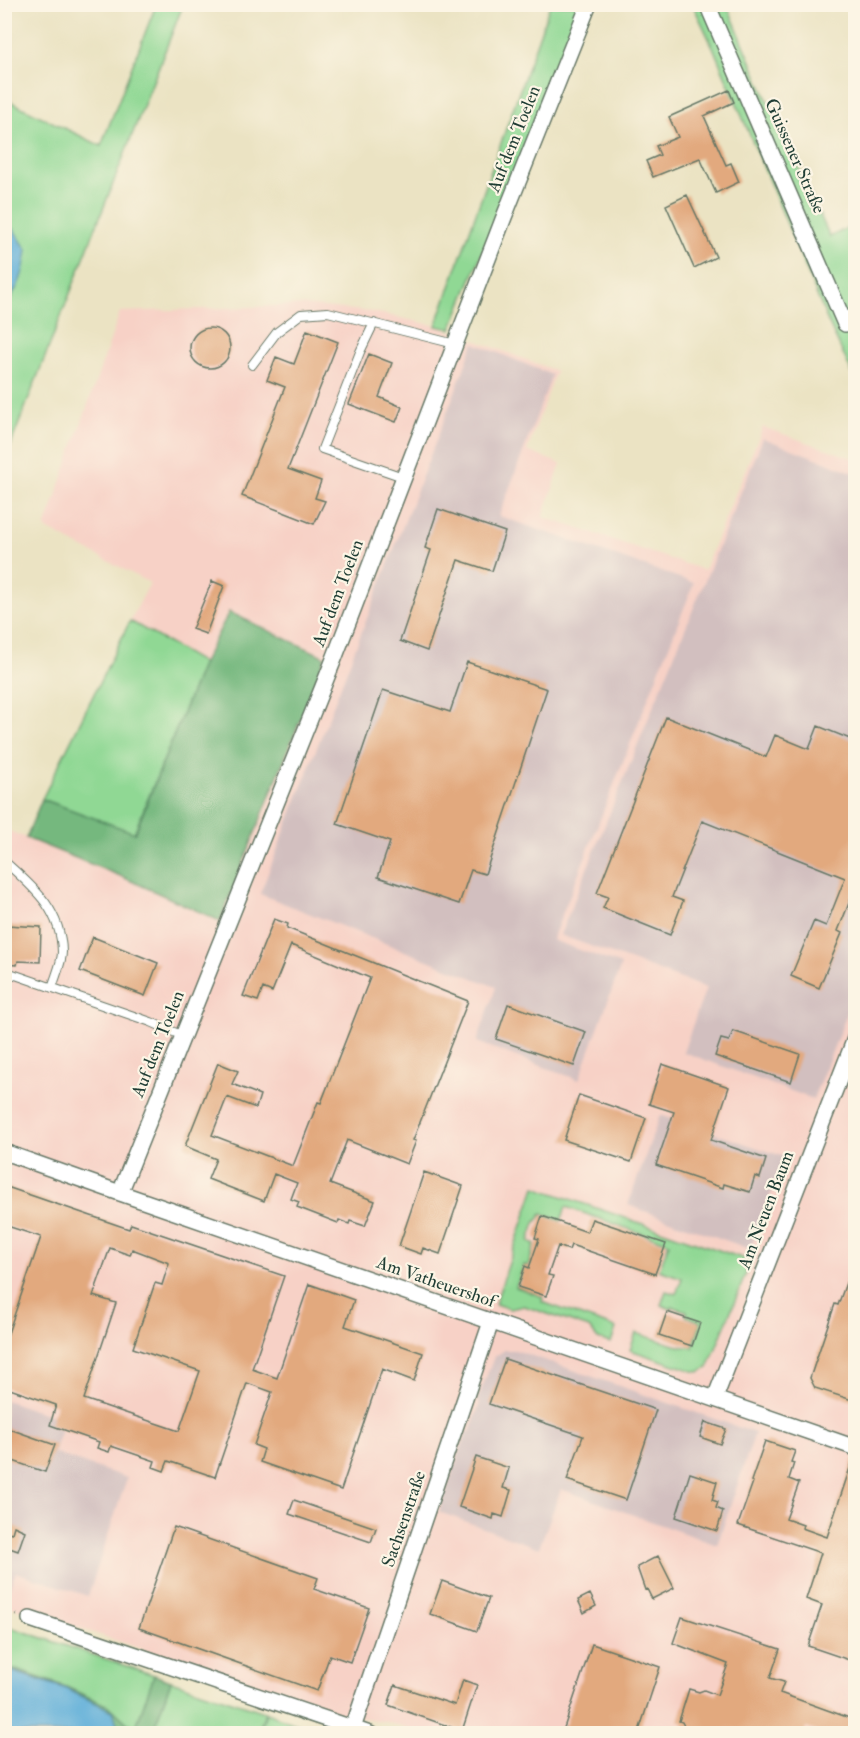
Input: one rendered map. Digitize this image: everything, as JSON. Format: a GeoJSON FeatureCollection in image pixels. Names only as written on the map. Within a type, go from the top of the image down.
{"type":"FeatureCollection","features":[{"type":"Feature","properties":{"kind":"street","name":"Auf dem Toelen"},"geometry":{"type":"LineString","coordinates":[[120,1194],[334,659],[589,4]]}},
{"type":"Feature","properties":{"kind":"street","name":"Guissener Straße"},"geometry":{"type":"LineString","coordinates":[[707,4],[845,324]]}},
{"type":"Feature","properties":{"kind":"street","name":"Am Neuen Baum"},"geometry":{"type":"LineString","coordinates":[[715,1398],[855,1036]]}},
{"type":"Feature","properties":{"kind":"street","name":"Am Vatheuershof"},"geometry":{"type":"LineString","coordinates":[[4,1152],[855,1448]]}},
{"type":"Feature","properties":{"kind":"street","name":"Sachsenstraße"},"geometry":{"type":"LineString","coordinates":[[353,1728],[491,1322]]}},
{"type":"Feature","properties":{"kind":"street"},"geometry":{"type":"LineString","coordinates":[[30,1619],[370,1734]]}},
{"type":"Feature","properties":{"kind":"lane"},"geometry":{"type":"LineString","coordinates":[[252,365],[277,332],[301,314],[328,312],[455,344]]}},
{"type":"Feature","properties":{"kind":"lane"},"geometry":{"type":"LineString","coordinates":[[374,323],[360,352],[322,449],[404,477]]}},
{"type":"Feature","properties":{"kind":"lane"},"geometry":{"type":"LineString","coordinates":[[4,861],[43,897],[59,927],[62,954],[52,988]]}},
{"type":"Feature","properties":{"kind":"lane"},"geometry":{"type":"LineString","coordinates":[[4,971],[151,1022],[183,1036]]}},
{"type":"Feature","properties":{"kind":"shaded area"},"geometry":{"type":"Polygon","coordinates":[[[304,305],[374,312],[437,326],[556,371],[527,451],[561,464],[543,517],[704,570],[763,427],[855,459],[855,1733],[420,1733],[387,1722],[325,1711],[5,1605],[4,829],[118,875],[220,922],[326,657],[229,612],[203,663],[130,621],[150,583],[45,528],[120,312],[304,305]]]}},
{"type":"Feature","properties":{"kind":"shaded area"},"geometry":{"type":"Polygon","coordinates":[[[474,343],[552,375],[499,516],[694,583],[552,940],[621,965],[579,1080],[477,1042],[496,987],[260,894],[474,343]]]}},
{"type":"Feature","properties":{"kind":"shaded area"},"geometry":{"type":"Polygon","coordinates":[[[763,438],[855,473],[855,994],[813,1099],[683,1052],[706,988],[560,935],[763,438]]]}},
{"type":"Feature","properties":{"kind":"shaded area"},"geometry":{"type":"Polygon","coordinates":[[[660,1115],[785,1157],[750,1249],[628,1205],[660,1115]]]}},
{"type":"Feature","properties":{"kind":"shaded area"},"geometry":{"type":"Polygon","coordinates":[[[505,1350],[515,1350],[755,1433],[717,1545],[561,1489],[539,1548],[439,1512],[467,1431],[470,1432],[480,1403],[477,1401],[494,1357],[505,1350]]]}},
{"type":"Feature","properties":{"kind":"shaded area"},"geometry":{"type":"Polygon","coordinates":[[[5,1400],[64,1420],[54,1453],[127,1478],[88,1596],[16,1572],[5,1599],[5,1400]]]}},
{"type":"Feature","properties":{"kind":"green space"},"geometry":{"type":"Polygon","coordinates":[[[156,5],[183,5],[5,459],[5,303],[12,297],[14,230],[5,223],[5,99],[101,146],[156,5]]]}},
{"type":"Feature","properties":{"kind":"green space"},"geometry":{"type":"Polygon","coordinates":[[[550,5],[583,5],[451,329],[436,326],[550,5]]]}},
{"type":"Feature","properties":{"kind":"green space"},"geometry":{"type":"Polygon","coordinates":[[[693,5],[727,5],[830,237],[855,224],[855,379],[829,324],[713,47],[693,5]]]}},
{"type":"Feature","properties":{"kind":"green space"},"geometry":{"type":"Polygon","coordinates":[[[229,612],[325,657],[220,921],[118,875],[26,838],[42,799],[135,833],[203,663],[229,612]]]}},
{"type":"Feature","properties":{"kind":"green space"},"geometry":{"type":"Polygon","coordinates":[[[130,621],[203,663],[134,833],[42,799],[130,621]]]}},
{"type":"Feature","properties":{"kind":"green space"},"geometry":{"type":"Polygon","coordinates":[[[535,1187],[751,1261],[708,1368],[699,1372],[693,1371],[630,1350],[636,1333],[674,1345],[693,1348],[701,1322],[686,1316],[687,1311],[661,1305],[666,1291],[676,1294],[682,1278],[659,1270],[669,1243],[566,1207],[561,1221],[542,1214],[535,1223],[529,1241],[535,1244],[528,1266],[524,1265],[516,1287],[543,1297],[542,1302],[616,1328],[611,1343],[598,1339],[589,1328],[524,1306],[510,1309],[495,1304],[535,1187]]]}},
{"type":"Feature","properties":{"kind":"green space"},"geometry":{"type":"Polygon","coordinates":[[[4,1620],[10,1627],[154,1675],[136,1727],[127,1723],[110,1707],[66,1687],[16,1670],[5,1669],[4,1620]]]}},
{"type":"Feature","properties":{"kind":"green space"},"geometry":{"type":"Polygon","coordinates":[[[4,1669],[16,1670],[66,1687],[110,1707],[127,1723],[136,1727],[154,1675],[171,1681],[152,1733],[112,1733],[119,1730],[64,1688],[4,1669]]]}},
{"type":"Feature","properties":{"kind":"green space"},"geometry":{"type":"Polygon","coordinates":[[[171,1681],[265,1712],[258,1733],[152,1734],[171,1681]]]}},
{"type":"Feature","properties":{"kind":"green space"},"geometry":{"type":"Polygon","coordinates":[[[266,1713],[320,1733],[259,1733],[266,1713]]]}},
{"type":"Feature","properties":{"kind":"water"},"geometry":{"type":"Polygon","coordinates":[[[5,223],[14,230],[27,250],[20,279],[14,292],[5,303],[5,223]]]}},
{"type":"Feature","properties":{"kind":"water"},"geometry":{"type":"Polygon","coordinates":[[[5,1670],[64,1688],[113,1711],[119,1730],[112,1734],[5,1733],[5,1670]]]}},
{"type":"Feature","properties":{"kind":"building"},"geometry":{"type":"Polygon","coordinates":[[[729,90],[734,102],[704,116],[726,165],[731,163],[739,182],[716,193],[700,158],[653,177],[646,161],[660,155],[656,146],[678,137],[669,117],[729,90]]]}},
{"type":"Feature","properties":{"kind":"building"},"geometry":{"type":"Polygon","coordinates":[[[687,195],[716,257],[694,268],[666,205],[687,195]]]}},
{"type":"Feature","properties":{"kind":"building"},"geometry":{"type":"Polygon","coordinates":[[[210,328],[224,334],[230,348],[224,362],[210,368],[196,362],[190,348],[196,334],[210,328]]]}},
{"type":"Feature","properties":{"kind":"building"},"geometry":{"type":"Polygon","coordinates":[[[307,330],[338,342],[288,469],[321,481],[315,498],[325,501],[314,524],[242,496],[285,387],[267,380],[276,357],[294,364],[307,330]]]}},
{"type":"Feature","properties":{"kind":"building"},"geometry":{"type":"Polygon","coordinates":[[[369,354],[392,363],[379,397],[402,407],[396,422],[349,404],[369,354]]]}},
{"type":"Feature","properties":{"kind":"building"},"geometry":{"type":"Polygon","coordinates":[[[438,509],[505,532],[492,571],[458,560],[427,651],[400,641],[431,550],[425,548],[438,509]]]}},
{"type":"Feature","properties":{"kind":"building"},"geometry":{"type":"Polygon","coordinates":[[[212,581],[224,586],[206,634],[192,629],[212,581]]]}},
{"type":"Feature","properties":{"kind":"building"},"geometry":{"type":"Polygon","coordinates":[[[467,662],[547,689],[485,874],[471,870],[459,904],[378,877],[390,842],[337,824],[383,690],[450,712],[467,662]]]}},
{"type":"Feature","properties":{"kind":"building"},"geometry":{"type":"Polygon","coordinates":[[[666,717],[766,757],[775,735],[809,749],[818,726],[855,741],[855,888],[838,931],[842,933],[819,988],[791,976],[814,921],[826,926],[845,878],[702,821],[672,897],[683,901],[670,935],[603,908],[608,897],[597,893],[666,717]]]}},
{"type":"Feature","properties":{"kind":"building"},"geometry":{"type":"Polygon","coordinates":[[[274,919],[288,924],[287,928],[468,1001],[413,1140],[416,1141],[407,1164],[347,1140],[330,1184],[375,1201],[365,1226],[350,1221],[349,1224],[339,1220],[338,1223],[297,1207],[299,1202],[291,1199],[297,1183],[274,1174],[264,1201],[208,1179],[216,1159],[185,1146],[218,1063],[238,1071],[232,1084],[260,1095],[256,1108],[227,1097],[212,1135],[293,1166],[318,1102],[321,1103],[370,978],[291,945],[272,992],[263,988],[258,1001],[243,996],[274,919]]]}},
{"type":"Feature","properties":{"kind":"building"},"geometry":{"type":"Polygon","coordinates":[[[6,925],[41,927],[40,962],[18,961],[17,965],[4,964],[6,925]]]}},
{"type":"Feature","properties":{"kind":"building"},"geometry":{"type":"Polygon","coordinates":[[[93,937],[158,963],[145,996],[80,971],[93,937]]]}},
{"type":"Feature","properties":{"kind":"building"},"geometry":{"type":"Polygon","coordinates":[[[508,1004],[586,1032],[574,1066],[496,1039],[508,1004]]]}},
{"type":"Feature","properties":{"kind":"building"},"geometry":{"type":"Polygon","coordinates":[[[733,1031],[800,1054],[791,1082],[715,1056],[721,1039],[729,1041],[733,1031]]]}},
{"type":"Feature","properties":{"kind":"building"},"geometry":{"type":"Polygon","coordinates":[[[662,1064],[729,1087],[711,1140],[766,1159],[760,1178],[755,1176],[750,1192],[724,1184],[723,1188],[656,1165],[674,1112],[649,1104],[662,1064]]]}},
{"type":"Feature","properties":{"kind":"building"},"geometry":{"type":"Polygon","coordinates":[[[579,1095],[646,1118],[631,1162],[564,1140],[579,1095]]]}},
{"type":"Feature","properties":{"kind":"building"},"geometry":{"type":"Polygon","coordinates":[[[424,1172],[463,1186],[440,1254],[423,1248],[421,1254],[399,1246],[424,1172]]]}},
{"type":"Feature","properties":{"kind":"building"},"geometry":{"type":"Polygon","coordinates":[[[4,1186],[129,1229],[131,1224],[284,1276],[252,1369],[277,1378],[309,1284],[354,1300],[345,1326],[423,1353],[414,1381],[382,1369],[341,1490],[260,1462],[264,1449],[254,1445],[272,1392],[247,1383],[215,1477],[168,1461],[164,1471],[153,1467],[155,1461],[111,1446],[109,1452],[97,1448],[99,1442],[50,1425],[56,1405],[4,1387],[4,1345],[41,1237],[4,1225],[4,1186]],[[110,1248],[93,1296],[116,1303],[84,1399],[179,1431],[200,1371],[133,1348],[155,1283],[162,1285],[169,1263],[132,1249],[130,1255],[110,1248]]]}},
{"type":"Feature","properties":{"kind":"building"},"geometry":{"type":"Polygon","coordinates":[[[542,1216],[587,1232],[592,1219],[666,1244],[655,1274],[571,1245],[569,1250],[558,1246],[548,1275],[553,1276],[546,1296],[518,1287],[525,1266],[529,1268],[539,1239],[535,1238],[542,1216]]]}},
{"type":"Feature","properties":{"kind":"building"},"geometry":{"type":"Polygon","coordinates":[[[854,1261],[855,1401],[815,1388],[810,1378],[835,1304],[838,1305],[854,1261]]]}},
{"type":"Feature","properties":{"kind":"building"},"geometry":{"type":"Polygon","coordinates":[[[667,1312],[700,1323],[692,1346],[659,1335],[667,1312]]]}},
{"type":"Feature","properties":{"kind":"building"},"geometry":{"type":"Polygon","coordinates":[[[505,1359],[656,1410],[626,1500],[567,1480],[583,1436],[489,1404],[505,1359]]]}},
{"type":"Feature","properties":{"kind":"building"},"geometry":{"type":"Polygon","coordinates":[[[705,1422],[726,1429],[720,1444],[700,1437],[705,1422]]]}},
{"type":"Feature","properties":{"kind":"building"},"geometry":{"type":"Polygon","coordinates":[[[4,1427],[55,1445],[45,1472],[4,1458],[4,1427]]]}},
{"type":"Feature","properties":{"kind":"building"},"geometry":{"type":"Polygon","coordinates":[[[765,1441],[795,1451],[789,1479],[799,1483],[786,1519],[803,1525],[802,1528],[827,1537],[853,1459],[855,1459],[855,1662],[808,1646],[822,1605],[806,1599],[821,1553],[738,1525],[765,1441]]]}},
{"type":"Feature","properties":{"kind":"building"},"geometry":{"type":"Polygon","coordinates":[[[476,1457],[509,1468],[503,1488],[511,1490],[503,1517],[494,1514],[493,1519],[459,1507],[476,1457]]]}},
{"type":"Feature","properties":{"kind":"building"},"geometry":{"type":"Polygon","coordinates":[[[690,1473],[717,1482],[712,1500],[718,1502],[716,1508],[723,1511],[717,1531],[676,1517],[690,1473]]]}},
{"type":"Feature","properties":{"kind":"building"},"geometry":{"type":"Polygon","coordinates":[[[294,1500],[376,1528],[371,1542],[289,1514],[294,1500]]]}},
{"type":"Feature","properties":{"kind":"building"},"geometry":{"type":"Polygon","coordinates":[[[14,1526],[25,1531],[18,1551],[4,1546],[4,1531],[12,1533],[14,1526]]]}},
{"type":"Feature","properties":{"kind":"building"},"geometry":{"type":"Polygon","coordinates":[[[174,1527],[318,1578],[314,1589],[369,1608],[350,1662],[330,1655],[317,1691],[139,1628],[174,1527]]]}},
{"type":"Feature","properties":{"kind":"building"},"geometry":{"type":"Polygon","coordinates":[[[658,1556],[674,1588],[652,1599],[647,1589],[645,1590],[637,1567],[658,1556]]]}},
{"type":"Feature","properties":{"kind":"building"},"geometry":{"type":"Polygon","coordinates":[[[442,1581],[489,1598],[477,1631],[430,1614],[442,1581]]]}},
{"type":"Feature","properties":{"kind":"building"},"geometry":{"type":"Polygon","coordinates":[[[590,1594],[596,1606],[584,1613],[578,1600],[590,1594]]]}},
{"type":"Feature","properties":{"kind":"building"},"geometry":{"type":"Polygon","coordinates":[[[682,1617],[780,1649],[770,1678],[784,1682],[780,1693],[855,1720],[854,1734],[823,1734],[806,1728],[804,1734],[715,1734],[701,1729],[694,1734],[688,1734],[682,1722],[679,1721],[689,1689],[699,1692],[704,1690],[717,1695],[728,1664],[673,1643],[682,1617]]]}},
{"type":"Feature","properties":{"kind":"building"},"geometry":{"type":"Polygon","coordinates":[[[592,1644],[660,1667],[638,1734],[562,1734],[592,1644]]]}},
{"type":"Feature","properties":{"kind":"building"},"geometry":{"type":"Polygon","coordinates":[[[463,1680],[477,1685],[462,1731],[388,1705],[395,1685],[455,1705],[463,1680]]]}}]}
